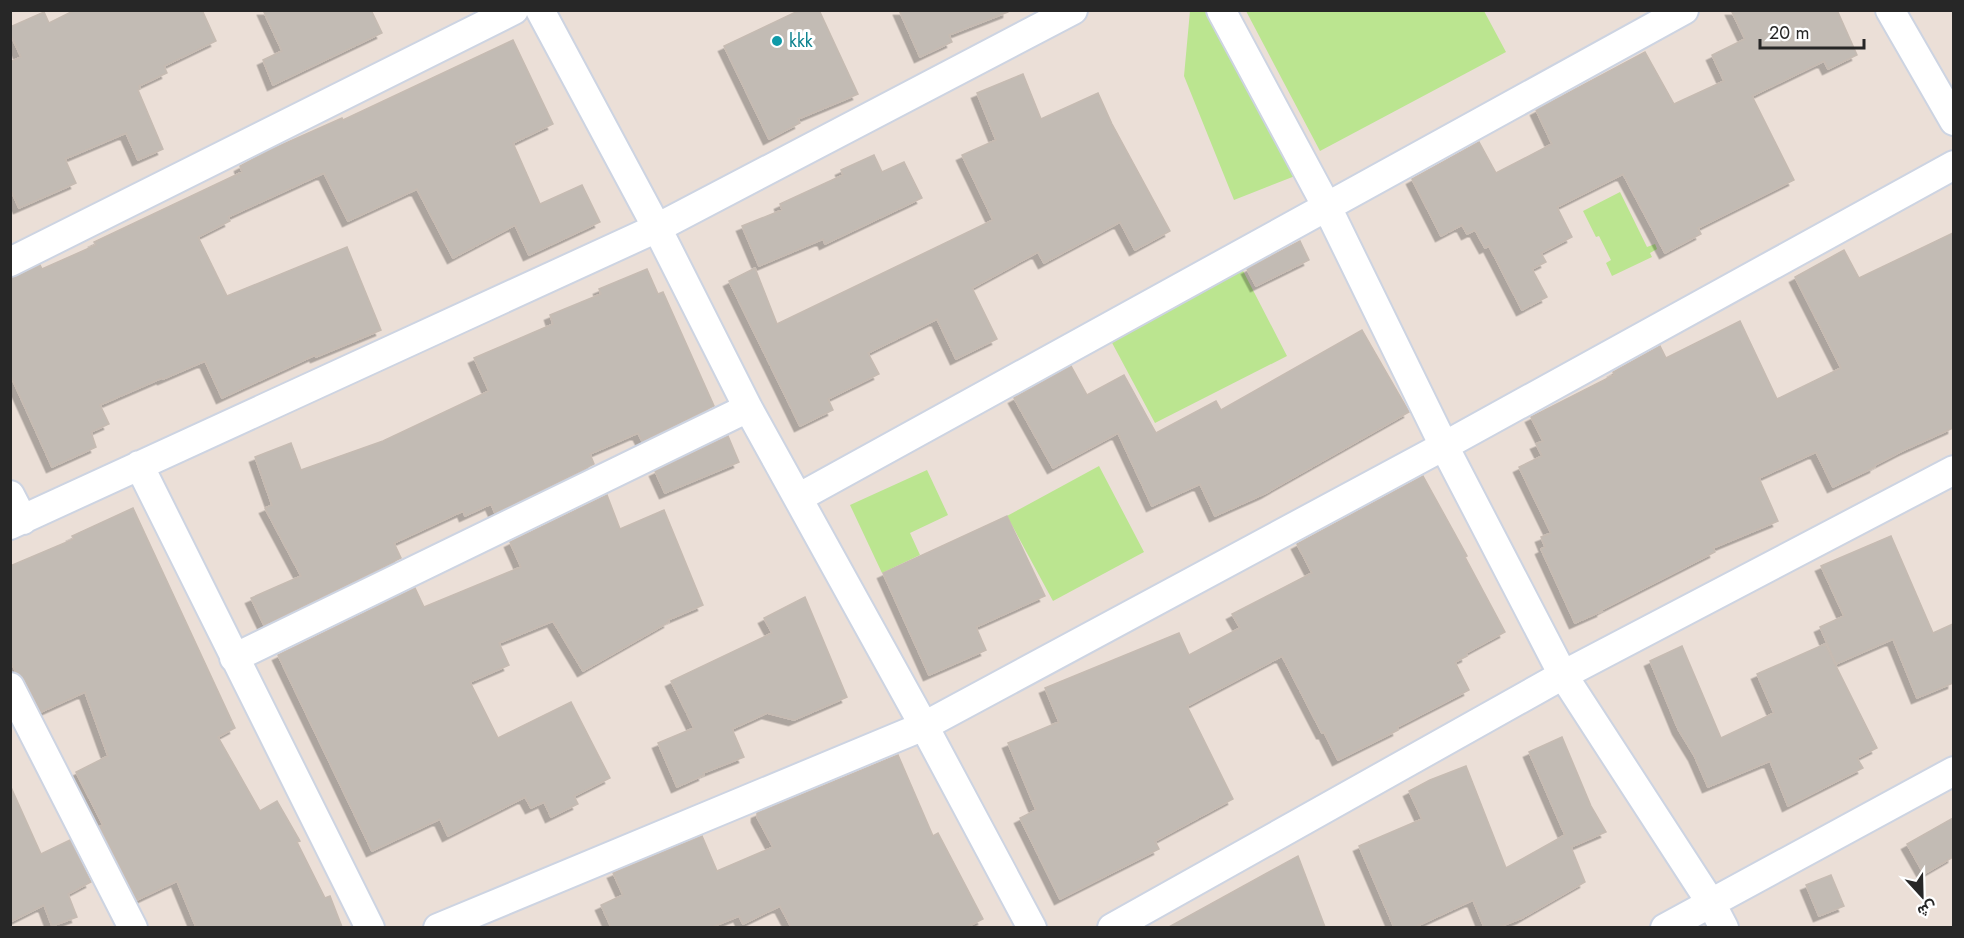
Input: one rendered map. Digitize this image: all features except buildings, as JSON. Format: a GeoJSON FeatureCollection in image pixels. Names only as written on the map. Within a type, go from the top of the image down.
{"type":"FeatureCollection","features":[{"type":"Feature","properties":{"kind":"street"},"geometry":{"type":"LineString","coordinates":[[10,262],[514,10]]}},
{"type":"Feature","properties":{"kind":"street"},"geometry":{"type":"LineString","coordinates":[[540,10],[657,228],[748,408],[1032,927]]}},
{"type":"Feature","properties":{"kind":"street"},"geometry":{"type":"LineString","coordinates":[[15,513],[139,465],[657,228],[1073,10]]}},
{"type":"Feature","properties":{"kind":"street"},"geometry":{"type":"LineString","coordinates":[[1221,10],[1327,207],[1444,446],[1563,675],[1717,915]]}},
{"type":"Feature","properties":{"kind":"street"},"geometry":{"type":"LineString","coordinates":[[798,498],[1684,10]]}},
{"type":"Feature","properties":{"kind":"street"},"geometry":{"type":"LineString","coordinates":[[1890,10],[1953,121]]}},
{"type":"Feature","properties":{"kind":"street"},"geometry":{"type":"LineString","coordinates":[[438,927],[924,726],[1444,446],[1953,165]]}},
{"type":"Feature","properties":{"kind":"street"},"geometry":{"type":"LineString","coordinates":[[234,658],[748,408]]}},
{"type":"Feature","properties":{"kind":"street"},"geometry":{"type":"LineString","coordinates":[[139,465],[370,927]]}},
{"type":"Feature","properties":{"kind":"street"},"geometry":{"type":"LineString","coordinates":[[1112,927],[1563,675],[1953,470]]}},
{"type":"Feature","properties":{"kind":"street"},"geometry":{"type":"LineString","coordinates":[[10,687],[133,927]]}},
{"type":"Feature","properties":{"kind":"street"},"geometry":{"type":"LineString","coordinates":[[1665,927],[1717,915],[1953,771]]}},
{"type":"Feature","properties":{"kind":"green space"},"geometry":{"type":"Polygon","coordinates":[[[1190,11],[1209,11],[1295,176],[1234,200],[1184,76],[1190,11]]]}},
{"type":"Feature","properties":{"kind":"green space"},"geometry":{"type":"Polygon","coordinates":[[[1246,11],[1484,11],[1506,52],[1320,151],[1246,11]]]}},
{"type":"Feature","properties":{"kind":"green space"},"geometry":{"type":"Polygon","coordinates":[[[1620,192],[1647,247],[1655,244],[1657,249],[1650,253],[1652,257],[1612,276],[1606,263],[1611,260],[1583,211],[1620,192]]]}},
{"type":"Feature","properties":{"kind":"green space"},"geometry":{"type":"Polygon","coordinates":[[[1240,265],[1287,356],[1155,423],[1110,339],[1240,265]]]}},
{"type":"Feature","properties":{"kind":"green space"},"geometry":{"type":"Polygon","coordinates":[[[1099,466],[1144,552],[1053,601],[1007,516],[1099,466]]]}},
{"type":"Feature","properties":{"kind":"green space"},"geometry":{"type":"Polygon","coordinates":[[[927,470],[948,515],[910,533],[920,555],[882,573],[850,505],[927,470]]]}},
{"type":"Feature","properties":{"kind":"place","name":"kkk"},"geometry":{"type":"Point","coordinates":[777,41]}}]}
